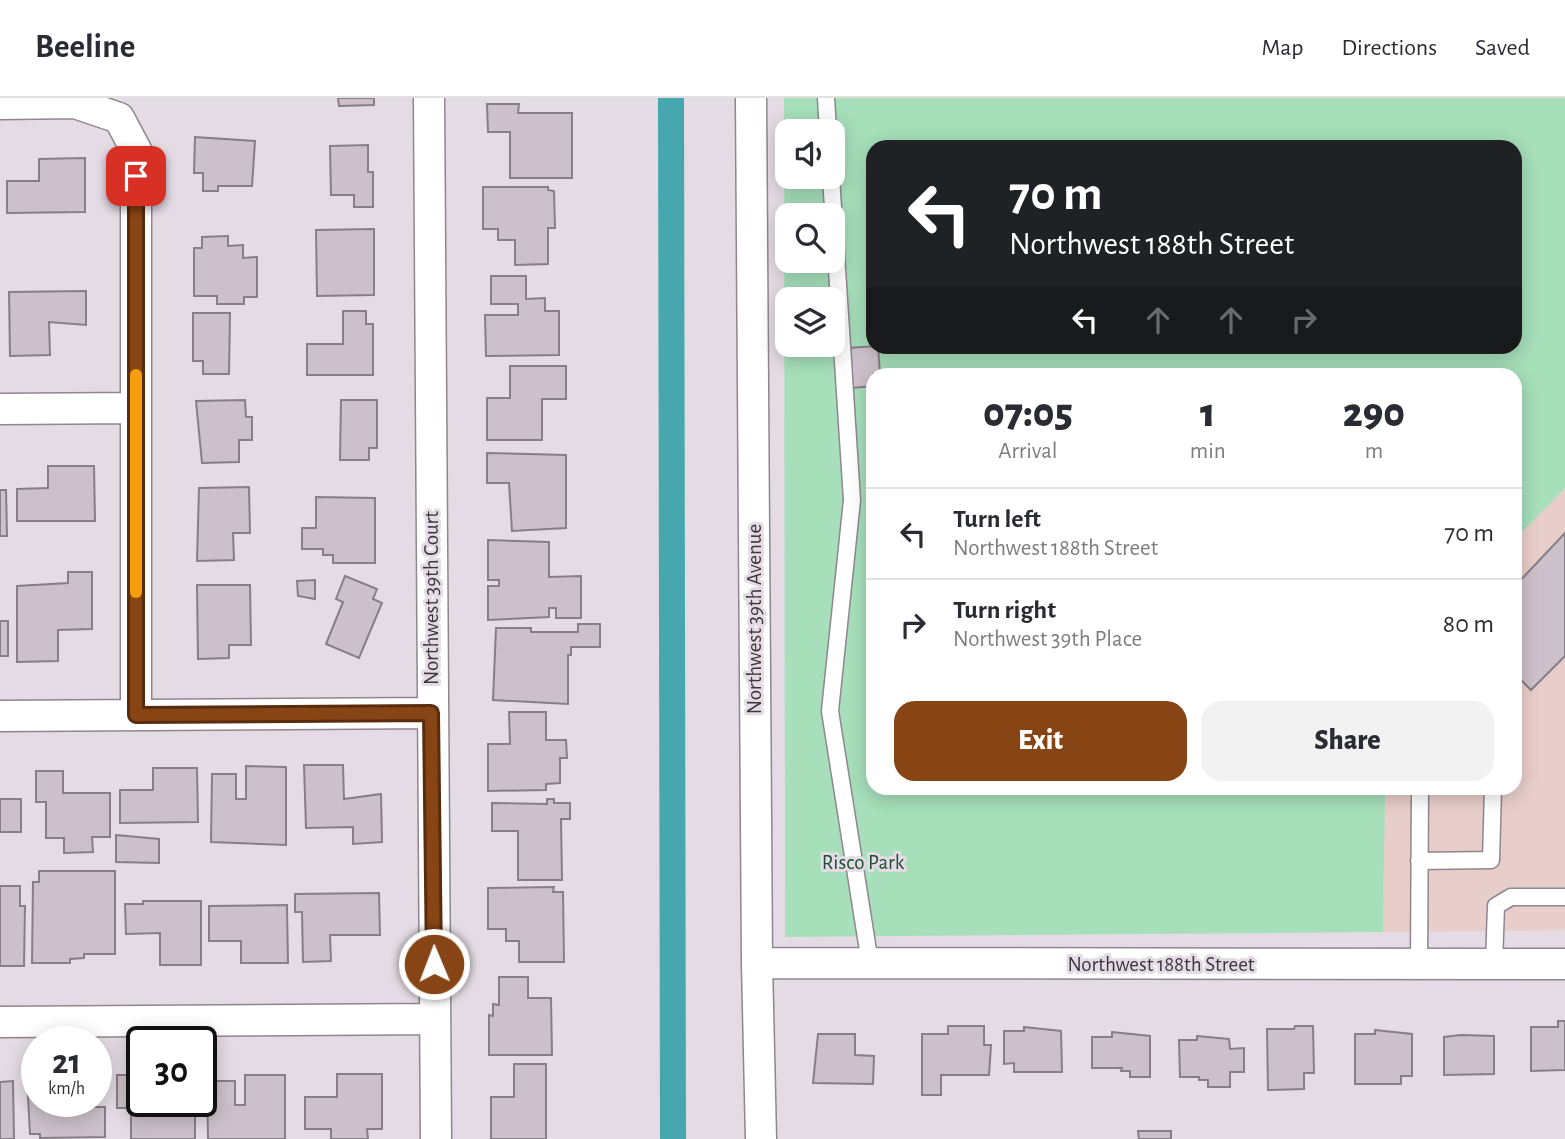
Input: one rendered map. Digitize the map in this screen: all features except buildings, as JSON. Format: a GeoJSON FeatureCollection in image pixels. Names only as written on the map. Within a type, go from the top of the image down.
{"type":"FeatureCollection","features":[{"type":"Feature","properties":{"kind":"street","name":"Northwest 39th Court"},"geometry":{"type":"LineString","coordinates":[[429,98],[431,713],[436,1139]]}},
{"type":"Feature","properties":{"kind":"street","name":"Northwest 39th Avenue"},"geometry":{"type":"LineString","coordinates":[[751,98],[757,963],[761,1139]]}},
{"type":"Feature","properties":{"kind":"street"},"geometry":{"type":"LineString","coordinates":[[0,104],[75,103],[119,118],[136,150],[136,715]]}},
{"type":"Feature","properties":{"kind":"street"},"geometry":{"type":"LineString","coordinates":[[0,409],[136,408]]}},
{"type":"Feature","properties":{"kind":"street"},"geometry":{"type":"LineString","coordinates":[[0,716],[431,713]]}},
{"type":"Feature","properties":{"kind":"street","name":"Northwest 188th Street"},"geometry":{"type":"LineString","coordinates":[[757,963],[1565,964]]}},
{"type":"Feature","properties":{"kind":"street"},"geometry":{"type":"LineString","coordinates":[[0,1022],[435,1020]]}},
{"type":"Feature","properties":{"kind":"lane"},"geometry":{"type":"LineString","coordinates":[[826,98],[827,119]]}},
{"type":"Feature","properties":{"kind":"lane"},"geometry":{"type":"LineString","coordinates":[[832,189],[852,500],[839,600],[830,710],[870,963]]}},
{"type":"Feature","properties":{"kind":"lane"},"geometry":{"type":"LineString","coordinates":[[1419,964],[1420,795]]}},
{"type":"Feature","properties":{"kind":"lane"},"geometry":{"type":"LineString","coordinates":[[1419,861],[1491,860],[1493,795]]}},
{"type":"Feature","properties":{"kind":"lane"},"geometry":{"type":"LineString","coordinates":[[1494,964],[1496,906],[1511,897],[1565,897]]}},
{"type":"Feature","properties":{"kind":"shaded area"},"geometry":{"type":"Polygon","coordinates":[[[1565,488],[1565,930],[1383,932],[1385,795],[1522,795],[1522,532],[1565,488]]]}},
{"type":"Feature","properties":{"kind":"green space","name":"Risco Park"},"geometry":{"type":"Polygon","coordinates":[[[784,98],[1565,98],[1565,488],[1522,532],[1522,368],[866,368],[866,795],[1385,795],[1383,932],[785,937],[784,357],[845,357],[845,287],[784,287],[784,273],[845,273],[845,203],[784,203],[784,189],[845,189],[845,119],[784,119],[784,98]]]}},
{"type":"Feature","properties":{"kind":"waterway"},"geometry":{"type":"LineString","coordinates":[[671,98],[673,1139]]}},
{"type":"Feature","properties":{"kind":"slow traffic"},"geometry":{"type":"LineString","coordinates":[[136,375],[136,592]]}},
{"type":"Feature","properties":{"kind":"route"},"geometry":{"type":"LineString","coordinates":[[136,176],[136,715],[431,713],[434,964]]}}]}
